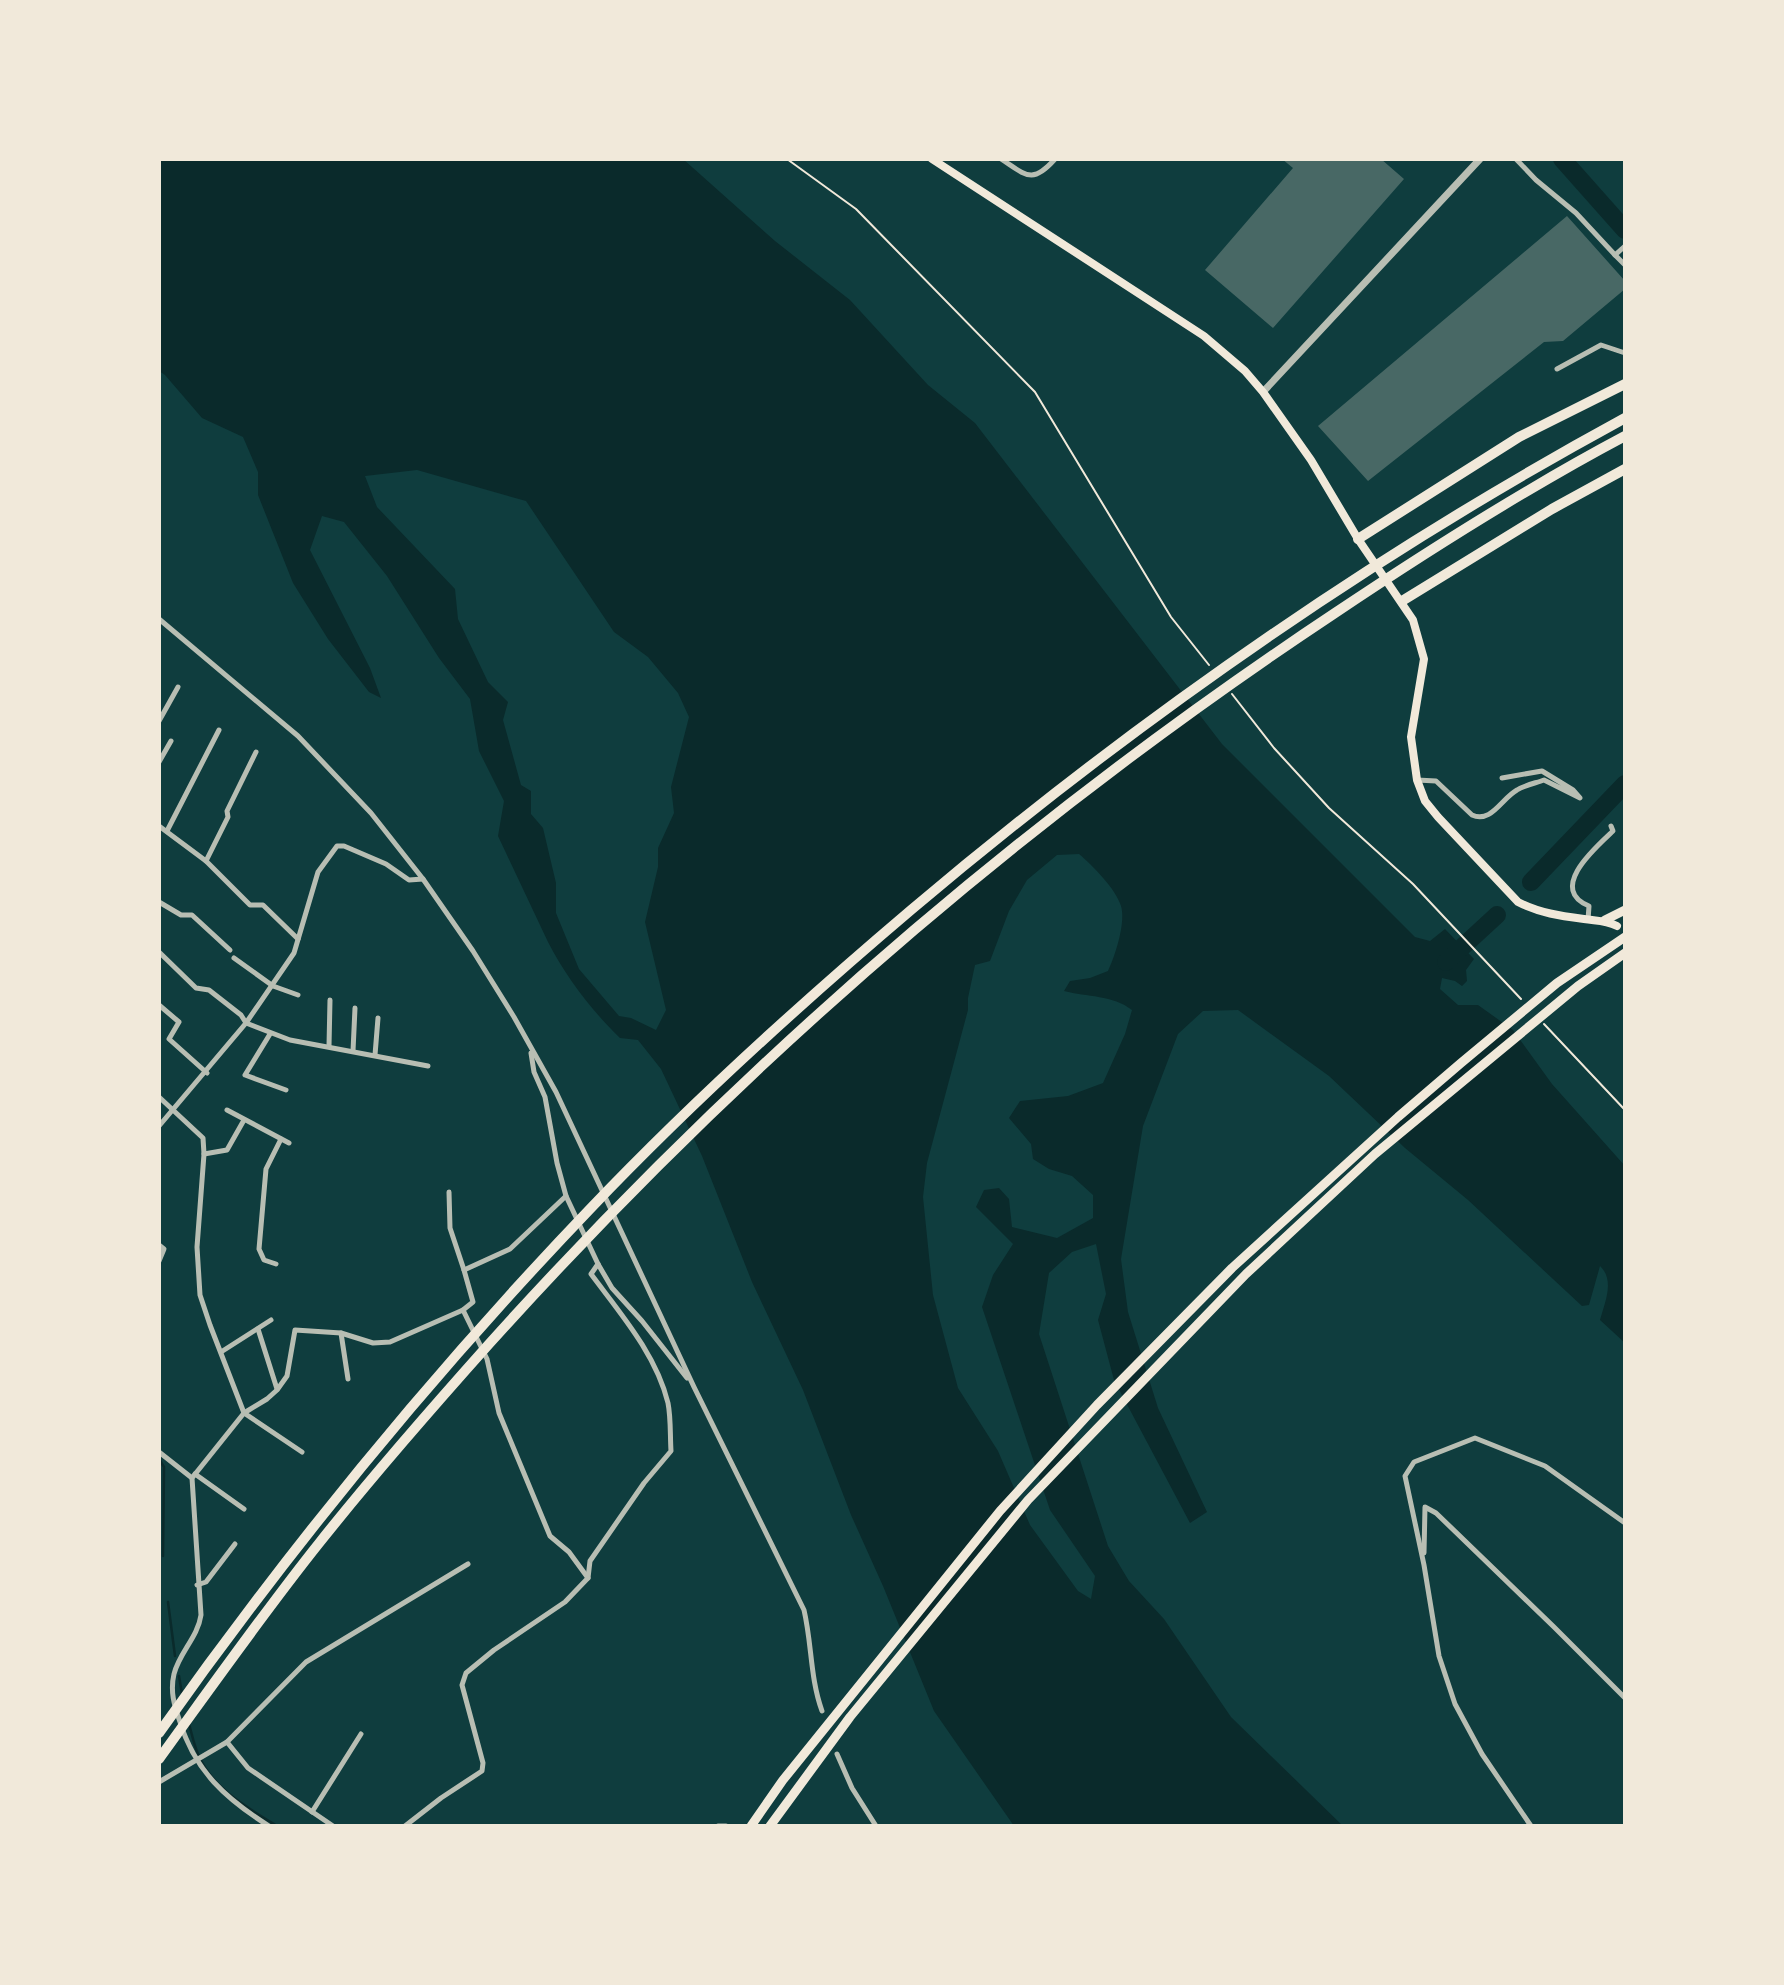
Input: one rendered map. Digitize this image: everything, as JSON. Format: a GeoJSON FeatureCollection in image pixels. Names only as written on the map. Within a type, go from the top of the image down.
{"type":"FeatureCollection","features":[{"type":"Feature","properties":{"kind":"highway"},"geometry":{"type":"LineString","coordinates":[[1358,539],[1519,438],[1625,384]]}},
{"type":"Feature","properties":{"kind":"highway"},"geometry":{"type":"LineString","coordinates":[[159,1733],[305,1536],[445,1367],[591,1208],[686,1112],[780,1024],[966,864],[1167,709],[1368,571],[1625,418]]}},
{"type":"Feature","properties":{"kind":"highway"},"geometry":{"type":"LineString","coordinates":[[159,1759],[318,1543],[459,1378],[602,1221],[788,1039],[879,958],[1068,803],[1178,721],[1376,585],[1625,436]]}},
{"type":"Feature","properties":{"kind":"highway"},"geometry":{"type":"LineString","coordinates":[[1402,601],[1552,509],[1625,469]]}},
{"type":"Feature","properties":{"kind":"highway"},"geometry":{"type":"LineString","coordinates":[[1605,920],[1625,910]]}},
{"type":"Feature","properties":{"kind":"highway"},"geometry":{"type":"LineString","coordinates":[[751,1826],[783,1780],[1000,1511],[1097,1405],[1231,1268],[1398,1117],[1569,975],[1625,937]]}},
{"type":"Feature","properties":{"kind":"highway"},"geometry":{"type":"LineString","coordinates":[[770,1826],[850,1717],[1028,1500],[1246,1274],[1375,1154],[1578,986],[1625,953]]}},
{"type":"Feature","properties":{"kind":"main road"},"geometry":{"type":"LineString","coordinates":[[932,159],[1204,336],[1245,372],[1263,392],[1311,460],[1358,539],[1413,620],[1424,659],[1411,737],[1417,780],[1425,801],[1518,902],[1542,912],[1588,920],[1605,920],[1617,926]]}},
{"type":"Feature","properties":{"kind":"street"},"geometry":{"type":"LineString","coordinates":[[1001,159],[1027,175],[1035,175],[1043,172],[1055,159]]}},
{"type":"Feature","properties":{"kind":"street"},"geometry":{"type":"LineString","coordinates":[[1263,392],[1480,159]]}},
{"type":"Feature","properties":{"kind":"street"},"geometry":{"type":"LineString","coordinates":[[1516,159],[1536,180],[1576,213],[1625,265]]}},
{"type":"Feature","properties":{"kind":"street"},"geometry":{"type":"LineString","coordinates":[[1615,255],[1625,246]]}},
{"type":"Feature","properties":{"kind":"street"},"geometry":{"type":"LineString","coordinates":[[1557,369],[1601,345],[1625,353]]}},
{"type":"Feature","properties":{"kind":"street"},"geometry":{"type":"LineString","coordinates":[[159,619],[298,736],[371,813],[423,879],[473,951],[514,1017],[556,1092],[694,1387],[804,1610],[812,1680],[822,1711]]}},
{"type":"Feature","properties":{"kind":"street"},"geometry":{"type":"LineString","coordinates":[[159,722],[178,687]]}},
{"type":"Feature","properties":{"kind":"street"},"geometry":{"type":"LineString","coordinates":[[167,831],[219,730]]}},
{"type":"Feature","properties":{"kind":"street"},"geometry":{"type":"LineString","coordinates":[[159,762],[171,741]]}},
{"type":"Feature","properties":{"kind":"street"},"geometry":{"type":"LineString","coordinates":[[206,861],[256,752]]}},
{"type":"Feature","properties":{"kind":"street"},"geometry":{"type":"LineString","coordinates":[[1417,780],[1436,781],[1478,818],[1485,817],[1517,790],[1544,780],[1580,798],[1573,790],[1542,771],[1502,779]]}},
{"type":"Feature","properties":{"kind":"street"},"geometry":{"type":"LineString","coordinates":[[159,826],[206,861],[250,905],[263,905],[298,939]]}},
{"type":"Feature","properties":{"kind":"street"},"geometry":{"type":"LineString","coordinates":[[1588,920],[1589,906],[1581,903],[1574,891],[1574,879],[1584,859],[1613,831],[1611,826]]}},
{"type":"Feature","properties":{"kind":"street"},"geometry":{"type":"LineString","coordinates":[[159,1126],[246,1023],[294,953],[318,872],[337,846],[386,864],[409,880],[423,879]]}},
{"type":"Feature","properties":{"kind":"street"},"geometry":{"type":"LineString","coordinates":[[159,902],[181,915],[192,915],[230,950]]}},
{"type":"Feature","properties":{"kind":"street"},"geometry":{"type":"LineString","coordinates":[[159,952],[196,988],[209,990],[242,1015],[246,1023],[270,1034],[428,1066]]}},
{"type":"Feature","properties":{"kind":"street"},"geometry":{"type":"LineString","coordinates":[[234,958],[273,986],[298,995]]}},
{"type":"Feature","properties":{"kind":"street"},"geometry":{"type":"LineString","coordinates":[[329,1046],[330,1000]]}},
{"type":"Feature","properties":{"kind":"street"},"geometry":{"type":"LineString","coordinates":[[159,1005],[179,1022],[169,1039],[206,1073]]}},
{"type":"Feature","properties":{"kind":"street"},"geometry":{"type":"LineString","coordinates":[[353,1051],[355,1008]]}},
{"type":"Feature","properties":{"kind":"street"},"geometry":{"type":"LineString","coordinates":[[375,1055],[379,1018]]}},
{"type":"Feature","properties":{"kind":"street"},"geometry":{"type":"LineString","coordinates":[[270,1034],[245,1075],[286,1090]]}},
{"type":"Feature","properties":{"kind":"street"},"geometry":{"type":"LineString","coordinates":[[531,1050],[534,1072],[545,1097],[566,1196],[598,1264],[612,1288],[694,1387]]}},
{"type":"Feature","properties":{"kind":"street"},"geometry":{"type":"LineString","coordinates":[[159,1097],[203,1138],[197,1247],[200,1295],[244,1413],[302,1451]]}},
{"type":"Feature","properties":{"kind":"street"},"geometry":{"type":"LineString","coordinates":[[227,1110],[289,1143]]}},
{"type":"Feature","properties":{"kind":"street"},"geometry":{"type":"LineString","coordinates":[[204,1154],[227,1150],[244,1120]]}},
{"type":"Feature","properties":{"kind":"street"},"geometry":{"type":"LineString","coordinates":[[276,1264],[264,1260],[259,1249],[266,1169],[281,1139]]}},
{"type":"Feature","properties":{"kind":"street"},"geometry":{"type":"LineString","coordinates":[[268,1826],[224,1793],[199,1760],[184,1734],[172,1692],[174,1671],[200,1624],[194,1476],[244,1413],[278,1390],[287,1376],[295,1330],[341,1333],[373,1343],[390,1342],[463,1310],[472,1302],[450,1227],[449,1192]]}},
{"type":"Feature","properties":{"kind":"street"},"geometry":{"type":"LineString","coordinates":[[464,1270],[510,1249],[566,1196]]}},
{"type":"Feature","properties":{"kind":"street"},"geometry":{"type":"LineString","coordinates":[[159,1245],[164,1249],[159,1261]]}},
{"type":"Feature","properties":{"kind":"street"},"geometry":{"type":"LineString","coordinates":[[405,1826],[482,1771],[483,1763],[462,1685],[466,1673],[494,1650],[565,1602],[588,1578],[590,1560],[644,1483],[671,1451],[668,1405],[663,1386],[636,1334],[591,1274],[598,1264]]}},
{"type":"Feature","properties":{"kind":"street"},"geometry":{"type":"LineString","coordinates":[[463,1310],[487,1359],[499,1413],[550,1536],[569,1552],[588,1578]]}},
{"type":"Feature","properties":{"kind":"street"},"geometry":{"type":"LineString","coordinates":[[221,1352],[271,1320]]}},
{"type":"Feature","properties":{"kind":"street"},"geometry":{"type":"LineString","coordinates":[[258,1329],[278,1390]]}},
{"type":"Feature","properties":{"kind":"street"},"geometry":{"type":"LineString","coordinates":[[341,1333],[348,1379]]}},
{"type":"Feature","properties":{"kind":"street"},"geometry":{"type":"LineString","coordinates":[[1531,1826],[1482,1754],[1455,1704],[1439,1656],[1424,1565],[1405,1476],[1414,1462],[1475,1438],[1545,1466],[1625,1523]]}},
{"type":"Feature","properties":{"kind":"street"},"geometry":{"type":"LineString","coordinates":[[159,1452],[244,1509]]}},
{"type":"Feature","properties":{"kind":"street"},"geometry":{"type":"LineString","coordinates":[[1424,1565],[1425,1507],[1436,1513],[1493,1567],[1625,1698]]}},
{"type":"Feature","properties":{"kind":"street"},"geometry":{"type":"LineString","coordinates":[[197,1585],[206,1582],[235,1544]]}},
{"type":"Feature","properties":{"kind":"street"},"geometry":{"type":"LineString","coordinates":[[159,1782],[228,1742],[306,1662],[467,1564]]}},
{"type":"Feature","properties":{"kind":"street"},"geometry":{"type":"LineString","coordinates":[[312,1812],[361,1734]]}},
{"type":"Feature","properties":{"kind":"street"},"geometry":{"type":"LineString","coordinates":[[228,1742],[248,1768],[333,1826]]}},
{"type":"Feature","properties":{"kind":"street"},"geometry":{"type":"LineString","coordinates":[[836,1754],[852,1788],[876,1826]]}},
{"type":"Feature","properties":{"kind":"street"},"geometry":{"type":"LineString","coordinates":[[718,1826],[726,1826]]}},
{"type":"Feature","properties":{"kind":"path"},"geometry":{"type":"LineString","coordinates":[[787,159],[856,209],[1035,392],[1171,617],[1211,668]]}},
{"type":"Feature","properties":{"kind":"path"},"geometry":{"type":"LineString","coordinates":[[1227,688],[1274,748],[1329,808],[1413,884],[1521,999]]}},
{"type":"Feature","properties":{"kind":"path"},"geometry":{"type":"LineString","coordinates":[[1539,1019],[1625,1110]]}},
{"type":"Feature","properties":{"kind":"water"},"geometry":{"type":"Polygon","coordinates":[[[159,159],[683,159],[775,241],[850,300],[928,385],[975,423],[1222,744],[1415,937],[1430,941],[1445,929],[1474,959],[1466,970],[1467,981],[1462,986],[1442,978],[1440,989],[1458,1005],[1478,1005],[1513,1030],[1552,1084],[1625,1166],[1625,1343],[1600,1320],[1608,1284],[1605,1272],[1600,1266],[1589,1305],[1582,1306],[1468,1200],[1405,1148],[1329,1076],[1238,1010],[1203,1011],[1178,1034],[1143,1126],[1121,1259],[1128,1312],[1158,1408],[1207,1512],[1190,1523],[1114,1380],[1098,1320],[1106,1294],[1096,1244],[1072,1252],[1049,1273],[1039,1334],[1108,1546],[1129,1581],[1164,1619],[1231,1717],[1343,1826],[1014,1826],[934,1711],[851,1515],[803,1390],[752,1282],[702,1156],[661,1069],[638,1040],[620,1038],[599,1017],[571,981],[548,942],[498,836],[504,801],[479,751],[470,699],[439,658],[387,576],[344,522],[322,516],[310,550],[370,668],[381,698],[369,692],[328,639],[293,583],[258,495],[258,472],[243,437],[202,418],[159,371],[159,159]],[[417,470],[365,476],[377,507],[455,589],[458,619],[488,682],[508,702],[503,720],[521,785],[531,791],[531,814],[543,828],[556,883],[556,913],[579,969],[619,1016],[631,1018],[656,1030],[666,1010],[645,922],[658,867],[658,848],[674,813],[671,787],[689,717],[678,693],[648,657],[614,632],[526,501],[417,470]],[[1079,854],[1057,855],[1027,880],[1009,911],[990,961],[975,965],[968,1010],[927,1163],[923,1197],[933,1295],[958,1388],[998,1451],[1030,1525],[1078,1591],[1091,1599],[1095,1576],[1050,1510],[982,1307],[993,1275],[1013,1244],[976,1207],[984,1190],[999,1188],[1009,1199],[1012,1227],[1057,1238],[1093,1218],[1093,1195],[1072,1176],[1049,1169],[1033,1159],[1031,1144],[1009,1118],[1020,1101],[1068,1096],[1103,1083],[1125,1034],[1132,1010],[1108,999],[1064,991],[1070,981],[1090,978],[1108,971],[1117,948],[1122,921],[1121,906],[1114,892],[1079,854]]]}},
{"type":"Feature","properties":{"kind":"building"},"geometry":{"type":"Polygon","coordinates":[[[1282,159],[1381,159],[1404,179],[1273,328],[1205,270],[1293,168],[1282,159]]]}},
{"type":"Feature","properties":{"kind":"building"},"geometry":{"type":"Polygon","coordinates":[[[1567,216],[1625,281],[1625,289],[1563,341],[1544,342],[1368,481],[1318,426],[1567,216]]]}},
{"type":"Feature","properties":{"kind":"waterway"},"geometry":{"type":"LineString","coordinates":[[1562,159],[1625,230]]}},
{"type":"Feature","properties":{"kind":"waterway"},"geometry":{"type":"LineString","coordinates":[[1531,882],[1625,784]]}},
{"type":"Feature","properties":{"kind":"waterway"},"geometry":{"type":"LineString","coordinates":[[1446,962],[1497,915]]}},
{"type":"Feature","properties":{"kind":"waterway"},"geometry":{"type":"LineString","coordinates":[[159,1459],[164,1467],[163,1556]]}},
{"type":"Feature","properties":{"kind":"waterway"},"geometry":{"type":"LineString","coordinates":[[168,1602],[175,1656]]}},
{"type":"Feature","properties":{"kind":"waterway"},"geometry":{"type":"LineString","coordinates":[[179,1676],[182,1694]]}},
{"type":"Feature","properties":{"kind":"waterway"},"geometry":{"type":"LineString","coordinates":[[189,1724],[197,1752],[213,1778],[232,1797],[277,1826]]}}]}
